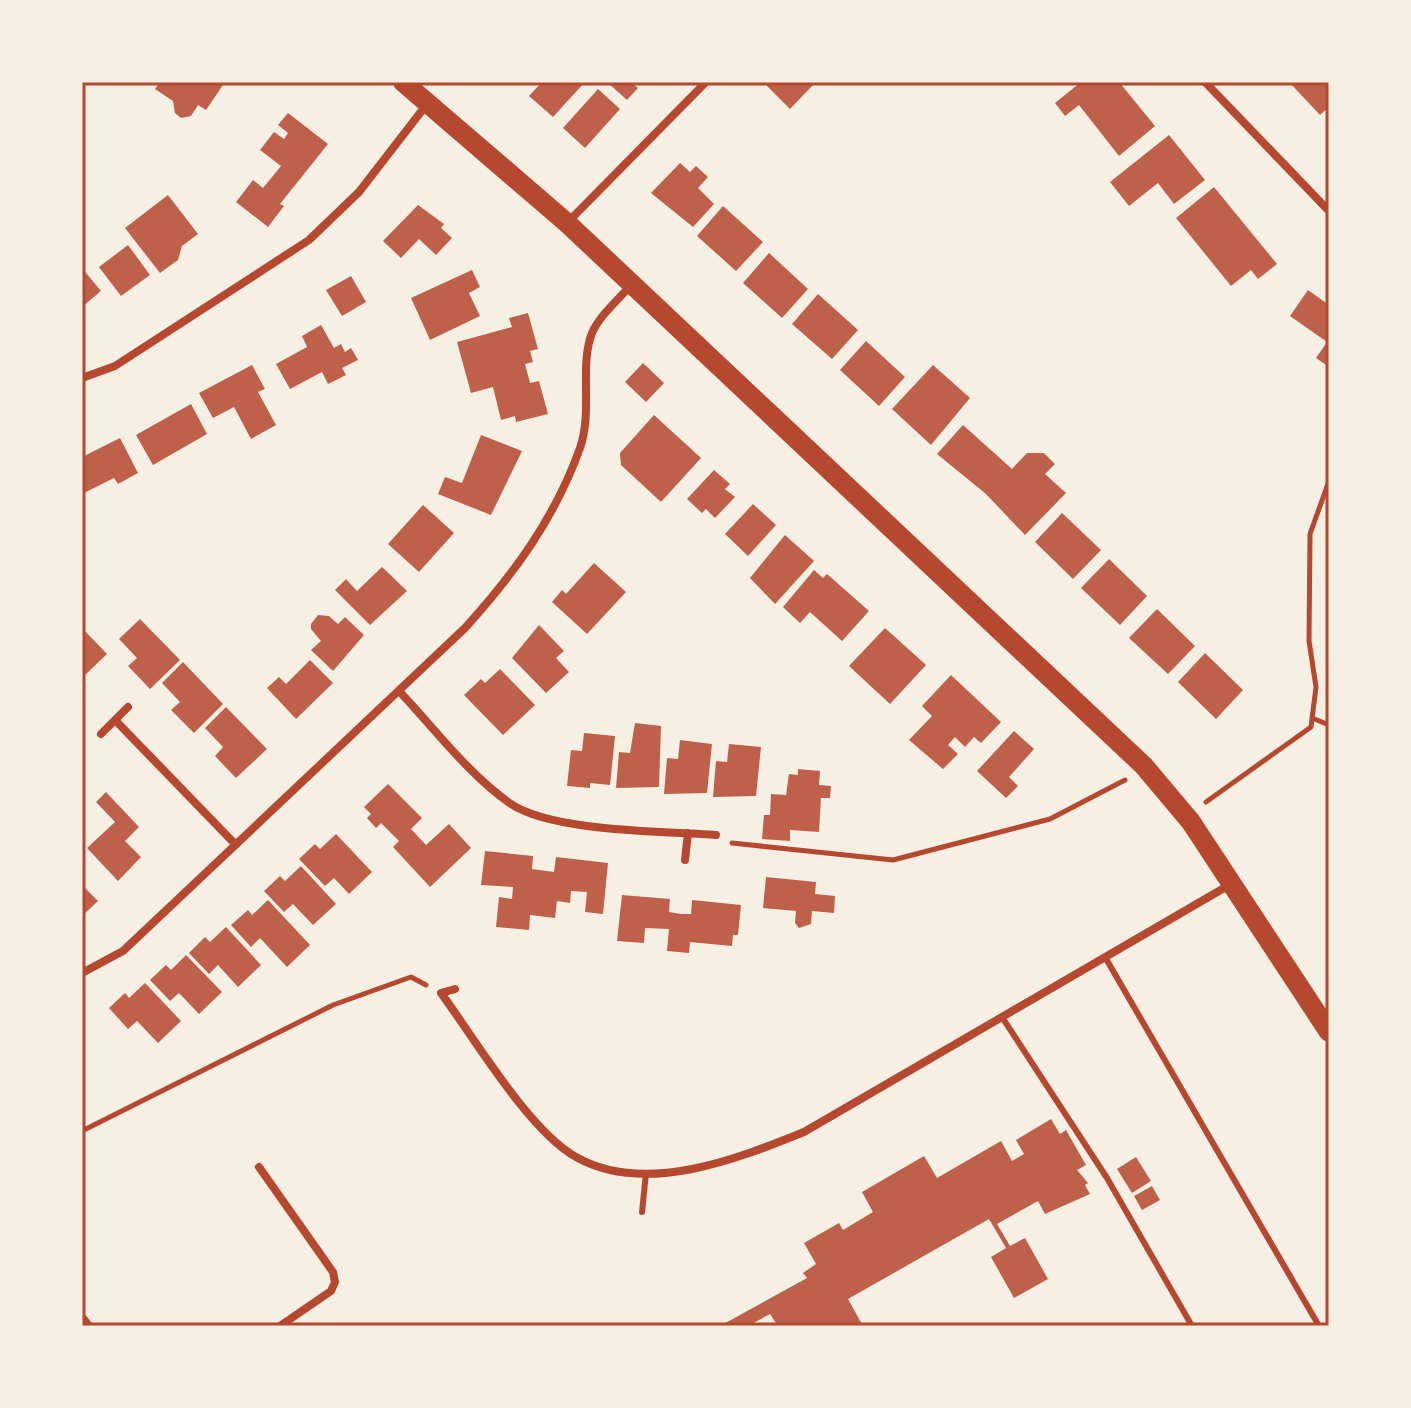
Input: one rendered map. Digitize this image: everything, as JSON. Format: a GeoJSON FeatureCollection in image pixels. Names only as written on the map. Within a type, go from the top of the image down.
{"type":"FeatureCollection","features":[{"type":"Feature","properties":{"kind":"highway"},"geometry":{"type":"LineString","coordinates":[[403,82],[567,223],[1144,766],[1185,815],[1233,883],[1329,1032]]}},
{"type":"Feature","properties":{"kind":"street"},"geometry":{"type":"LineString","coordinates":[[567,223],[706,82]]}},
{"type":"Feature","properties":{"kind":"street"},"geometry":{"type":"LineString","coordinates":[[1205,82],[1329,211]]}},
{"type":"Feature","properties":{"kind":"street"},"geometry":{"type":"LineString","coordinates":[[82,378],[115,366],[309,240],[359,192],[429,102]]}},
{"type":"Feature","properties":{"kind":"street"},"geometry":{"type":"LineString","coordinates":[[82,973],[123,951],[399,691],[465,628],[535,543],[581,446],[589,405],[591,334],[631,285]]}},
{"type":"Feature","properties":{"kind":"street"},"geometry":{"type":"LineString","coordinates":[[399,691],[486,783],[512,805],[564,822],[716,835]]}},
{"type":"Feature","properties":{"kind":"street"},"geometry":{"type":"LineString","coordinates":[[101,734],[128,707]]}},
{"type":"Feature","properties":{"kind":"street"},"geometry":{"type":"LineString","coordinates":[[115,720],[236,845]]}},
{"type":"Feature","properties":{"kind":"street"},"geometry":{"type":"LineString","coordinates":[[685,860],[688,833]]}},
{"type":"Feature","properties":{"kind":"street"},"geometry":{"type":"LineString","coordinates":[[455,989],[441,993],[541,1128],[575,1157],[614,1173],[646,1173],[741,1157],[804,1132],[1233,883]]}},
{"type":"Feature","properties":{"kind":"street"},"geometry":{"type":"LineString","coordinates":[[259,1167],[333,1272],[335,1282],[331,1291],[280,1326]]}},
{"type":"Feature","properties":{"kind":"street"},"geometry":{"type":"LineString","coordinates":[[82,1317],[89,1326]]}},
{"type":"Feature","properties":{"kind":"lane"},"geometry":{"type":"LineString","coordinates":[[1105,957],[1319,1326]]}},
{"type":"Feature","properties":{"kind":"lane"},"geometry":{"type":"LineString","coordinates":[[1002,1017],[1107,1178],[1192,1326]]}},
{"type":"Feature","properties":{"kind":"lane"},"geometry":{"type":"LineString","coordinates":[[642,1212],[646,1173]]}},
{"type":"Feature","properties":{"kind":"path"},"geometry":{"type":"LineString","coordinates":[[1185,815],[1311,727],[1316,687],[1309,641],[1310,534],[1329,481]]}},
{"type":"Feature","properties":{"kind":"path"},"geometry":{"type":"LineString","coordinates":[[1312,718],[1329,725]]}},
{"type":"Feature","properties":{"kind":"path"},"geometry":{"type":"LineString","coordinates":[[716,835],[737,845],[893,860],[1050,819],[1111,790],[1144,766]]}},
{"type":"Feature","properties":{"kind":"path"},"geometry":{"type":"LineString","coordinates":[[82,1131],[333,1005],[411,977],[441,993]]}},
{"type":"Feature","properties":{"kind":"building"},"geometry":{"type":"Polygon","coordinates":[[[160,82],[225,82],[206,110],[198,105],[191,116],[181,118],[175,113],[173,101],[155,89],[160,82]]]}},
{"type":"Feature","properties":{"kind":"building"},"geometry":{"type":"Polygon","coordinates":[[[542,82],[585,82],[553,117],[529,96],[542,82]]]}},
{"type":"Feature","properties":{"kind":"building"},"geometry":{"type":"Polygon","coordinates":[[[607,82],[631,82],[638,88],[627,100],[607,82]]]}},
{"type":"Feature","properties":{"kind":"building"},"geometry":{"type":"Polygon","coordinates":[[[763,82],[816,82],[790,109],[763,82]]]}},
{"type":"Feature","properties":{"kind":"building"},"geometry":{"type":"Polygon","coordinates":[[[1081,82],[1119,82],[1155,126],[1119,156],[1079,105],[1065,116],[1055,103],[1081,82]]]}},
{"type":"Feature","properties":{"kind":"building"},"geometry":{"type":"Polygon","coordinates":[[[1289,82],[1329,82],[1329,107],[1320,115],[1289,82]]]}},
{"type":"Feature","properties":{"kind":"building"},"geometry":{"type":"Polygon","coordinates":[[[598,89],[620,109],[585,148],[563,128],[598,89]]]}},
{"type":"Feature","properties":{"kind":"building"},"geometry":{"type":"Polygon","coordinates":[[[288,113],[328,144],[280,204],[284,206],[268,227],[236,202],[253,180],[263,188],[281,166],[260,150],[274,132],[284,139],[288,133],[278,125],[288,113]]]}},
{"type":"Feature","properties":{"kind":"building"},"geometry":{"type":"Polygon","coordinates":[[[1169,135],[1205,180],[1174,204],[1158,183],[1129,206],[1110,182],[1169,135]]]}},
{"type":"Feature","properties":{"kind":"building"},"geometry":{"type":"Polygon","coordinates":[[[680,163],[690,172],[696,166],[708,177],[698,188],[714,204],[693,227],[651,193],[680,163]]]}},
{"type":"Feature","properties":{"kind":"building"},"geometry":{"type":"Polygon","coordinates":[[[1214,187],[1277,264],[1258,279],[1251,270],[1231,286],[1176,218],[1214,187]]]}},
{"type":"Feature","properties":{"kind":"building"},"geometry":{"type":"Polygon","coordinates":[[[168,195],[198,234],[182,246],[178,260],[160,273],[125,228],[168,195]]]}},
{"type":"Feature","properties":{"kind":"building"},"geometry":{"type":"Polygon","coordinates":[[[418,205],[444,224],[441,228],[452,238],[436,255],[419,239],[401,258],[383,241],[418,205]]]}},
{"type":"Feature","properties":{"kind":"building"},"geometry":{"type":"Polygon","coordinates":[[[723,206],[763,242],[736,271],[697,236],[723,206]]]}},
{"type":"Feature","properties":{"kind":"building"},"geometry":{"type":"Polygon","coordinates":[[[128,245],[150,275],[121,296],[99,267],[128,245]]]}},
{"type":"Feature","properties":{"kind":"building"},"geometry":{"type":"Polygon","coordinates":[[[769,253],[808,289],[782,318],[743,283],[769,253]]]}},
{"type":"Feature","properties":{"kind":"building"},"geometry":{"type":"Polygon","coordinates":[[[82,268],[101,291],[82,307],[82,268]]]}},
{"type":"Feature","properties":{"kind":"building"},"geometry":{"type":"Polygon","coordinates":[[[472,270],[480,287],[469,293],[480,316],[430,340],[411,298],[472,270]]]}},
{"type":"Feature","properties":{"kind":"building"},"geometry":{"type":"Polygon","coordinates":[[[351,276],[366,302],[342,316],[326,290],[351,276]]]}},
{"type":"Feature","properties":{"kind":"building"},"geometry":{"type":"Polygon","coordinates":[[[1308,290],[1329,305],[1329,367],[1316,358],[1327,342],[1290,316],[1308,290]]]}},
{"type":"Feature","properties":{"kind":"building"},"geometry":{"type":"Polygon","coordinates":[[[818,294],[858,330],[832,359],[792,324],[818,294]]]}},
{"type":"Feature","properties":{"kind":"building"},"geometry":{"type":"Polygon","coordinates":[[[528,313],[538,349],[530,351],[533,362],[525,364],[530,383],[539,381],[548,414],[516,422],[515,416],[501,420],[493,387],[471,393],[457,342],[512,327],[509,318],[528,313]]]}},
{"type":"Feature","properties":{"kind":"building"},"geometry":{"type":"Polygon","coordinates":[[[321,325],[334,348],[341,344],[345,352],[351,348],[358,360],[342,368],[346,375],[328,384],[322,372],[290,389],[276,364],[307,347],[302,336],[321,325]]]}},
{"type":"Feature","properties":{"kind":"building"},"geometry":{"type":"Polygon","coordinates":[[[866,341],[905,377],[879,406],[840,370],[866,341]]]}},
{"type":"Feature","properties":{"kind":"building"},"geometry":{"type":"Polygon","coordinates":[[[643,363],[664,383],[646,402],[625,382],[643,363]]]}},
{"type":"Feature","properties":{"kind":"building"},"geometry":{"type":"Polygon","coordinates":[[[252,365],[265,389],[258,392],[276,425],[251,439],[234,407],[213,418],[199,393],[252,365]]]}},
{"type":"Feature","properties":{"kind":"building"},"geometry":{"type":"Polygon","coordinates":[[[933,365],[970,398],[931,445],[892,409],[933,365]]]}},
{"type":"Feature","properties":{"kind":"building"},"geometry":{"type":"Polygon","coordinates":[[[191,404],[207,434],[153,465],[136,435],[191,404]]]}},
{"type":"Feature","properties":{"kind":"building"},"geometry":{"type":"Polygon","coordinates":[[[654,415],[701,458],[661,502],[621,465],[620,453],[654,415]]]}},
{"type":"Feature","properties":{"kind":"building"},"geometry":{"type":"Polygon","coordinates":[[[963,425],[1012,469],[1027,453],[1044,453],[1055,464],[1045,474],[1066,493],[1025,535],[986,494],[937,454],[963,425]]]}},
{"type":"Feature","properties":{"kind":"building"},"geometry":{"type":"Polygon","coordinates":[[[481,435],[522,451],[491,515],[438,494],[445,477],[462,483],[481,435]]]}},
{"type":"Feature","properties":{"kind":"building"},"geometry":{"type":"Polygon","coordinates":[[[120,438],[138,473],[118,484],[114,478],[82,494],[82,457],[120,438]]]}},
{"type":"Feature","properties":{"kind":"building"},"geometry":{"type":"Polygon","coordinates":[[[714,470],[730,484],[725,489],[735,497],[715,518],[706,509],[702,513],[687,499],[714,470]]]}},
{"type":"Feature","properties":{"kind":"building"},"geometry":{"type":"Polygon","coordinates":[[[753,504],[776,525],[748,556],[725,534],[753,504]]]}},
{"type":"Feature","properties":{"kind":"building"},"geometry":{"type":"Polygon","coordinates":[[[423,505],[454,533],[419,572],[388,544],[423,505]]]}},
{"type":"Feature","properties":{"kind":"building"},"geometry":{"type":"Polygon","coordinates":[[[1062,513],[1101,550],[1073,579],[1035,542],[1062,513]]]}},
{"type":"Feature","properties":{"kind":"building"},"geometry":{"type":"Polygon","coordinates":[[[785,535],[814,561],[775,604],[750,578],[785,535]]]}},
{"type":"Feature","properties":{"kind":"building"},"geometry":{"type":"Polygon","coordinates":[[[1109,559],[1147,596],[1120,625],[1081,588],[1109,559]]]}},
{"type":"Feature","properties":{"kind":"building"},"geometry":{"type":"Polygon","coordinates":[[[594,563],[626,592],[587,634],[552,602],[562,590],[566,594],[594,563]]]}},
{"type":"Feature","properties":{"kind":"building"},"geometry":{"type":"Polygon","coordinates":[[[382,567],[407,591],[370,625],[335,590],[346,579],[357,591],[382,567]]]}},
{"type":"Feature","properties":{"kind":"building"},"geometry":{"type":"Polygon","coordinates":[[[814,570],[823,578],[827,574],[869,611],[842,641],[810,612],[800,623],[783,607],[814,570]]]}},
{"type":"Feature","properties":{"kind":"building"},"geometry":{"type":"Polygon","coordinates":[[[1157,609],[1195,646],[1168,674],[1129,638],[1157,609]]]}},
{"type":"Feature","properties":{"kind":"building"},"geometry":{"type":"Polygon","coordinates":[[[318,615],[329,616],[338,624],[345,617],[364,635],[333,671],[311,650],[321,641],[311,629],[318,615]]]}},
{"type":"Feature","properties":{"kind":"building"},"geometry":{"type":"Polygon","coordinates":[[[140,619],[180,660],[150,689],[128,666],[137,658],[119,639],[140,619]]]}},
{"type":"Feature","properties":{"kind":"building"},"geometry":{"type":"Polygon","coordinates":[[[539,625],[564,651],[556,658],[569,672],[546,693],[512,658],[539,625]]]}},
{"type":"Feature","properties":{"kind":"building"},"geometry":{"type":"Polygon","coordinates":[[[82,628],[107,654],[84,676],[82,674],[82,628]]]}},
{"type":"Feature","properties":{"kind":"building"},"geometry":{"type":"Polygon","coordinates":[[[885,628],[926,665],[890,704],[849,666],[885,628]]]}},
{"type":"Feature","properties":{"kind":"building"},"geometry":{"type":"Polygon","coordinates":[[[1205,653],[1243,690],[1216,719],[1178,682],[1205,653]]]}},
{"type":"Feature","properties":{"kind":"building"},"geometry":{"type":"Polygon","coordinates":[[[310,660],[333,683],[296,719],[267,688],[279,677],[286,684],[310,660]]]}},
{"type":"Feature","properties":{"kind":"building"},"geometry":{"type":"Polygon","coordinates":[[[183,662],[223,704],[194,733],[171,710],[180,702],[162,683],[183,662]]]}},
{"type":"Feature","properties":{"kind":"building"},"geometry":{"type":"Polygon","coordinates":[[[500,669],[535,705],[503,735],[464,695],[481,679],[485,683],[500,669]]]}},
{"type":"Feature","properties":{"kind":"building"},"geometry":{"type":"Polygon","coordinates":[[[951,675],[1001,722],[981,743],[974,737],[965,747],[955,737],[948,745],[958,754],[943,769],[909,740],[932,716],[922,706],[951,675]]]}},
{"type":"Feature","properties":{"kind":"building"},"geometry":{"type":"Polygon","coordinates":[[[226,707],[267,749],[236,778],[215,756],[223,747],[205,728],[226,707]]]}},
{"type":"Feature","properties":{"kind":"building"},"geometry":{"type":"Polygon","coordinates":[[[635,723],[661,726],[659,787],[616,788],[619,752],[630,753],[635,723]]]}},
{"type":"Feature","properties":{"kind":"building"},"geometry":{"type":"Polygon","coordinates":[[[1014,731],[1034,749],[1009,777],[1018,786],[1006,798],[977,771],[1014,731]]]}},
{"type":"Feature","properties":{"kind":"building"},"geometry":{"type":"Polygon","coordinates":[[[584,733],[615,736],[610,785],[590,783],[590,788],[567,786],[571,750],[582,751],[584,733]]]}},
{"type":"Feature","properties":{"kind":"building"},"geometry":{"type":"Polygon","coordinates":[[[680,740],[712,744],[707,793],[664,794],[667,758],[678,759],[680,740]]]}},
{"type":"Feature","properties":{"kind":"building"},"geometry":{"type":"Polygon","coordinates":[[[729,744],[761,747],[756,796],[713,797],[716,761],[727,762],[729,744]]]}},
{"type":"Feature","properties":{"kind":"building"},"geometry":{"type":"Polygon","coordinates":[[[798,769],[820,771],[819,785],[831,786],[830,798],[821,798],[819,832],[790,830],[790,841],[762,839],[764,815],[770,815],[771,794],[786,795],[789,774],[798,775],[798,769]]]}},
{"type":"Feature","properties":{"kind":"building"},"geometry":{"type":"Polygon","coordinates":[[[388,784],[422,818],[411,829],[426,845],[449,824],[471,848],[430,887],[393,847],[399,841],[381,823],[376,828],[367,818],[371,814],[364,807],[388,784]]]}},
{"type":"Feature","properties":{"kind":"building"},"geometry":{"type":"Polygon","coordinates":[[[106,792],[139,827],[125,841],[141,857],[118,881],[87,848],[115,822],[96,802],[106,792]]]}},
{"type":"Feature","properties":{"kind":"building"},"geometry":{"type":"Polygon","coordinates":[[[336,834],[372,872],[349,894],[334,878],[325,886],[299,859],[315,844],[320,849],[336,834]]]}},
{"type":"Feature","properties":{"kind":"building"},"geometry":{"type":"Polygon","coordinates":[[[485,851],[533,856],[532,869],[554,872],[556,857],[608,863],[603,914],[585,912],[587,892],[571,891],[570,903],[557,901],[555,918],[530,915],[529,930],[496,927],[499,897],[512,899],[513,887],[481,885],[485,851]]]}},
{"type":"Feature","properties":{"kind":"building"},"geometry":{"type":"Polygon","coordinates":[[[301,866],[336,904],[313,925],[293,904],[284,912],[264,891],[280,876],[285,881],[301,866]]]}},
{"type":"Feature","properties":{"kind":"building"},"geometry":{"type":"Polygon","coordinates":[[[766,877],[816,882],[815,894],[835,896],[834,913],[812,911],[811,924],[799,928],[795,923],[796,911],[763,908],[766,877]]]}},
{"type":"Feature","properties":{"kind":"building"},"geometry":{"type":"Polygon","coordinates":[[[82,885],[98,901],[82,916],[82,885]]]}},
{"type":"Feature","properties":{"kind":"building"},"geometry":{"type":"Polygon","coordinates":[[[622,895],[670,899],[669,912],[681,914],[691,914],[692,900],[741,905],[738,935],[733,935],[732,946],[690,942],[689,953],[667,951],[669,929],[645,928],[644,943],[617,941],[622,895]]]}},
{"type":"Feature","properties":{"kind":"building"},"geometry":{"type":"Polygon","coordinates":[[[268,900],[310,945],[287,967],[260,938],[251,947],[231,925],[248,910],[252,915],[268,900]]]}},
{"type":"Feature","properties":{"kind":"building"},"geometry":{"type":"Polygon","coordinates":[[[226,927],[261,965],[238,987],[218,965],[209,974],[189,953],[205,937],[210,942],[226,927]]]}},
{"type":"Feature","properties":{"kind":"building"},"geometry":{"type":"Polygon","coordinates":[[[186,955],[222,992],[199,1014],[179,993],[170,1001],[150,980],[166,965],[171,970],[186,955]]]}},
{"type":"Feature","properties":{"kind":"building"},"geometry":{"type":"Polygon","coordinates":[[[145,983],[181,1021],[158,1043],[137,1021],[128,1029],[109,1008],[125,993],[129,998],[145,983]]]}},
{"type":"Feature","properties":{"kind":"building"},"geometry":{"type":"Polygon","coordinates":[[[1051,1119],[1060,1134],[1066,1130],[1086,1165],[1077,1170],[1088,1183],[1085,1185],[1090,1194],[1045,1214],[1038,1201],[997,1224],[1010,1246],[1025,1238],[1048,1279],[1014,1298],[991,1257],[1006,1248],[989,1219],[848,1299],[863,1326],[771,1326],[776,1323],[770,1314],[748,1326],[720,1326],[807,1278],[803,1273],[816,1264],[804,1243],[839,1223],[843,1230],[873,1212],[862,1192],[924,1156],[937,1178],[1001,1141],[1012,1161],[1024,1154],[1016,1140],[1051,1119]]]}},
{"type":"Feature","properties":{"kind":"building"},"geometry":{"type":"Polygon","coordinates":[[[1136,1157],[1151,1181],[1132,1193],[1117,1169],[1136,1157]]]}},
{"type":"Feature","properties":{"kind":"building"},"geometry":{"type":"Polygon","coordinates":[[[1152,1186],[1160,1200],[1142,1210],[1134,1196],[1152,1186]]]}}]}
